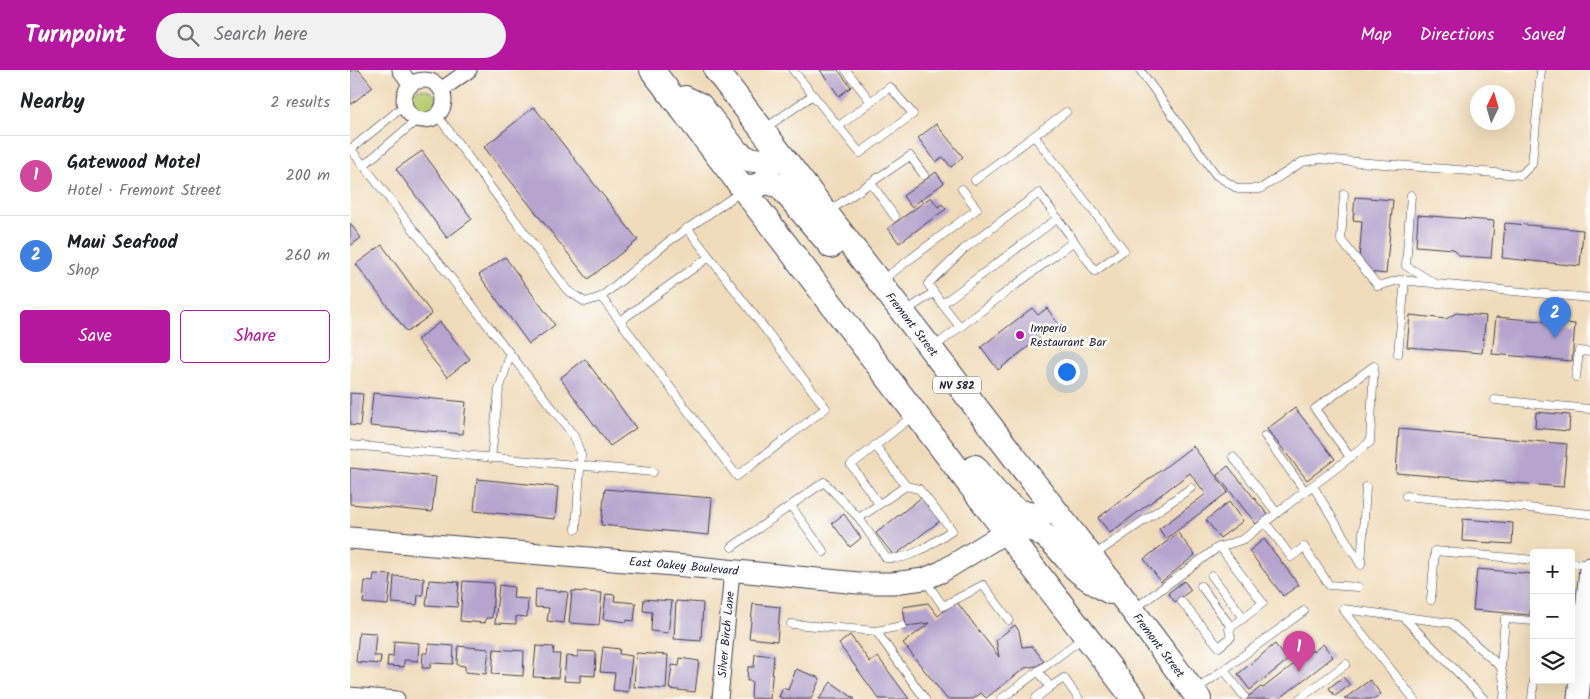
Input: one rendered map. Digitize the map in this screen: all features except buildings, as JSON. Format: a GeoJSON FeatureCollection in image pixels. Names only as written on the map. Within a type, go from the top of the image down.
{"type":"FeatureCollection","features":[{"type":"Feature","properties":{"kind":"main road"},"geometry":{"type":"LineString","coordinates":[[652,70],[1134,699]]}},
{"type":"Feature","properties":{"kind":"main road","name":"Fremont Street"},"geometry":{"type":"LineString","coordinates":[[716,70],[1129,606],[1196,696]]}},
{"type":"Feature","properties":{"kind":"main road"},"geometry":{"type":"LineString","coordinates":[[671,95],[685,98],[700,105],[737,152],[748,158],[769,162],[785,160]]}},
{"type":"Feature","properties":{"kind":"main road"},"geometry":{"type":"LineString","coordinates":[[744,190],[767,182],[780,186],[840,258],[872,273]]}},
{"type":"Feature","properties":{"kind":"main road"},"geometry":{"type":"LineString","coordinates":[[936,440],[952,445],[970,462],[1004,501],[1019,510],[1035,515],[1054,511]]}},
{"type":"Feature","properties":{"kind":"main road"},"geometry":{"type":"LineString","coordinates":[[1006,532],[1023,528],[1041,533],[1083,574],[1129,606]]}},
{"type":"Feature","properties":{"kind":"street"},"geometry":{"type":"LineString","coordinates":[[400,70],[411,85]]}},
{"type":"Feature","properties":{"kind":"street"},"geometry":{"type":"LineString","coordinates":[[441,90],[469,70]]}},
{"type":"Feature","properties":{"kind":"street"},"geometry":{"type":"LineString","coordinates":[[424,80],[436,85],[441,90],[444,103],[437,115],[425,120],[412,116],[405,105],[406,93],[411,85],[424,80]]}},
{"type":"Feature","properties":{"kind":"street","name":"East Oakey Boulevard"},"geometry":{"type":"LineString","coordinates":[[350,538],[732,570],[858,583],[893,583],[924,579],[942,572],[1006,532]]}},
{"type":"Feature","properties":{"kind":"street"},"geometry":{"type":"LineString","coordinates":[[1578,699],[1587,633],[1579,610],[1590,566]]}},
{"type":"Feature","properties":{"kind":"street","name":"Silver Birch Lane"},"geometry":{"type":"LineString","coordinates":[[720,699],[732,570]]}},
{"type":"Feature","properties":{"kind":"street"},"geometry":{"type":"LineString","coordinates":[[350,695],[397,699]]}},
{"type":"Feature","properties":{"kind":"lane"},"geometry":{"type":"LineString","coordinates":[[793,70],[860,153],[913,114],[890,87],[839,126]]}},
{"type":"Feature","properties":{"kind":"lane"},"geometry":{"type":"LineString","coordinates":[[846,70],[871,102]]}},
{"type":"Feature","properties":{"kind":"lane"},"geometry":{"type":"LineString","coordinates":[[1140,70],[1216,175],[1238,189],[1260,189],[1302,162],[1320,159],[1521,175],[1532,164],[1541,70]]}},
{"type":"Feature","properties":{"kind":"lane"},"geometry":{"type":"LineString","coordinates":[[762,130],[812,95]]}},
{"type":"Feature","properties":{"kind":"lane"},"geometry":{"type":"LineString","coordinates":[[405,105],[350,149],[574,436],[581,455],[576,529]]}},
{"type":"Feature","properties":{"kind":"lane"},"geometry":{"type":"LineString","coordinates":[[975,180],[1066,112]]}},
{"type":"Feature","properties":{"kind":"lane"},"geometry":{"type":"LineString","coordinates":[[437,115],[567,290],[585,302],[602,297],[687,228],[744,190]]}},
{"type":"Feature","properties":{"kind":"lane"},"geometry":{"type":"LineString","coordinates":[[364,165],[418,119]]}},
{"type":"Feature","properties":{"kind":"lane"},"geometry":{"type":"LineString","coordinates":[[960,327],[928,284],[964,249],[1039,193],[1096,271],[1124,250],[1034,136]]}},
{"type":"Feature","properties":{"kind":"lane"},"geometry":{"type":"LineString","coordinates":[[826,213],[910,156],[924,175]]}},
{"type":"Feature","properties":{"kind":"lane"},"geometry":{"type":"LineString","coordinates":[[871,183],[895,217]]}},
{"type":"Feature","properties":{"kind":"lane"},"geometry":{"type":"LineString","coordinates":[[872,273],[978,209],[962,189]]}},
{"type":"Feature","properties":{"kind":"lane"},"geometry":{"type":"LineString","coordinates":[[1344,194],[1341,240],[1378,286],[1398,280],[1405,280],[1590,298]]}},
{"type":"Feature","properties":{"kind":"lane"},"geometry":{"type":"LineString","coordinates":[[1412,195],[1406,266],[1436,284]]}},
{"type":"Feature","properties":{"kind":"lane"},"geometry":{"type":"LineString","coordinates":[[942,304],[1058,218]]}},
{"type":"Feature","properties":{"kind":"lane"},"geometry":{"type":"LineString","coordinates":[[602,297],[737,476],[826,408],[687,228]]}},
{"type":"Feature","properties":{"kind":"lane"},"geometry":{"type":"LineString","coordinates":[[930,350],[1074,241]]}},
{"type":"Feature","properties":{"kind":"lane"},"geometry":{"type":"LineString","coordinates":[[620,321],[709,257]]}},
{"type":"Feature","properties":{"kind":"lane"},"geometry":{"type":"LineString","coordinates":[[1398,354],[1405,280]]}},
{"type":"Feature","properties":{"kind":"lane"},"geometry":{"type":"LineString","coordinates":[[903,314],[933,293]]}},
{"type":"Feature","properties":{"kind":"lane"},"geometry":{"type":"LineString","coordinates":[[1576,376],[1579,351],[1590,352]]}},
{"type":"Feature","properties":{"kind":"lane"},"geometry":{"type":"LineString","coordinates":[[491,458],[499,390],[510,355]]}},
{"type":"Feature","properties":{"kind":"lane"},"geometry":{"type":"LineString","coordinates":[[1129,606],[1220,546],[1244,539],[1305,491],[1313,486],[1350,458],[1370,442],[1374,366],[1315,408],[1350,458]]}},
{"type":"Feature","properties":{"kind":"lane"},"geometry":{"type":"LineString","coordinates":[[1495,400],[1590,409]]}},
{"type":"Feature","properties":{"kind":"lane"},"geometry":{"type":"LineString","coordinates":[[880,504],[851,465],[916,414]]}},
{"type":"Feature","properties":{"kind":"lane"},"geometry":{"type":"LineString","coordinates":[[1264,436],[1305,491]]}},
{"type":"Feature","properties":{"kind":"lane"},"geometry":{"type":"LineString","coordinates":[[350,445],[653,472]]}},
{"type":"Feature","properties":{"kind":"lane"},"geometry":{"type":"LineString","coordinates":[[732,547],[824,482],[859,518],[886,558],[897,560],[915,554],[952,530],[919,489],[906,486],[875,445]]}},
{"type":"Feature","properties":{"kind":"lane"},"geometry":{"type":"LineString","coordinates":[[1233,457],[1277,513]]}},
{"type":"Feature","properties":{"kind":"lane"},"geometry":{"type":"LineString","coordinates":[[859,518],[906,486]]}},
{"type":"Feature","properties":{"kind":"lane"},"geometry":{"type":"LineString","coordinates":[[1313,486],[1361,565],[1366,487]]}},
{"type":"Feature","properties":{"kind":"lane"},"geometry":{"type":"LineString","coordinates":[[1091,558],[1191,488]]}},
{"type":"Feature","properties":{"kind":"lane"},"geometry":{"type":"LineString","coordinates":[[1406,496],[1590,514]]}},
{"type":"Feature","properties":{"kind":"lane"},"geometry":{"type":"LineString","coordinates":[[791,506],[824,552]]}},
{"type":"Feature","properties":{"kind":"lane"},"geometry":{"type":"LineString","coordinates":[[1265,522],[1291,557],[1304,547],[1329,585],[1358,588]]}},
{"type":"Feature","properties":{"kind":"lane"},"geometry":{"type":"LineString","coordinates":[[1220,546],[1263,603],[1230,627]]}},
{"type":"Feature","properties":{"kind":"lane"},"geometry":{"type":"LineString","coordinates":[[1431,600],[1435,552],[1530,560]]}},
{"type":"Feature","properties":{"kind":"lane"},"geometry":{"type":"LineString","coordinates":[[1575,564],[1590,566]]}},
{"type":"Feature","properties":{"kind":"lane"},"geometry":{"type":"LineString","coordinates":[[1212,576],[1244,618]]}},
{"type":"Feature","properties":{"kind":"lane"},"geometry":{"type":"LineString","coordinates":[[924,579],[943,606],[983,586],[1009,620]]}},
{"type":"Feature","properties":{"kind":"lane"},"geometry":{"type":"LineString","coordinates":[[1182,601],[1219,647],[1232,636],[1230,627],[1201,586]]}},
{"type":"Feature","properties":{"kind":"lane"},"geometry":{"type":"LineString","coordinates":[[1414,699],[1343,609],[1451,623],[1501,667]]}},
{"type":"Feature","properties":{"kind":"lane"},"geometry":{"type":"LineString","coordinates":[[1196,696],[1224,670],[1304,611]]}},
{"type":"Feature","properties":{"kind":"lane"},"geometry":{"type":"LineString","coordinates":[[1404,617],[1484,699]]}},
{"type":"Feature","properties":{"kind":"lane"},"geometry":{"type":"LineString","coordinates":[[1504,699],[1506,687],[1501,667],[1505,619],[1530,621]]}},
{"type":"Feature","properties":{"kind":"lane"},"geometry":{"type":"LineString","coordinates":[[791,624],[876,630],[902,626]]}},
{"type":"Feature","properties":{"kind":"lane"},"geometry":{"type":"LineString","coordinates":[[876,630],[925,699]]}},
{"type":"Feature","properties":{"kind":"lane"},"geometry":{"type":"LineString","coordinates":[[1004,698],[1086,636]]}},
{"type":"Feature","properties":{"kind":"lane"},"geometry":{"type":"LineString","coordinates":[[1299,699],[1346,664]]}},
{"type":"Feature","properties":{"kind":"lane"},"geometry":{"type":"LineString","coordinates":[[1224,670],[1244,696]]}},
{"type":"Feature","properties":{"kind":"lane"},"geometry":{"type":"LineString","coordinates":[[1038,671],[1050,687]]}},
{"type":"Feature","properties":{"kind":"lane"},"geometry":{"type":"LineString","coordinates":[[1037,699],[1064,678],[1079,699]]}},
{"type":"Feature","properties":{"kind":"lane"},"geometry":{"type":"LineString","coordinates":[[1532,699],[1534,684]]}},
{"type":"Feature","properties":{"kind":"green space"},"geometry":{"type":"Polygon","coordinates":[[[422,89],[429,90],[434,94],[438,99],[438,113],[434,118],[429,122],[422,123],[415,122],[410,118],[406,113],[405,106],[406,99],[410,94],[415,90],[422,89]]]}},
{"type":"Feature","properties":{"kind":"place","name":"Imperio Restaurant Bar"},"geometry":{"type":"Point","coordinates":[1020,335]}},
{"type":"Feature","properties":{"kind":"place","name":"Maui Seafood"},"geometry":{"type":"Point","coordinates":[1555,338]}},
{"type":"Feature","properties":{"kind":"place","name":"Gatewood Motel"},"geometry":{"type":"Point","coordinates":[1299,672]}}]}
